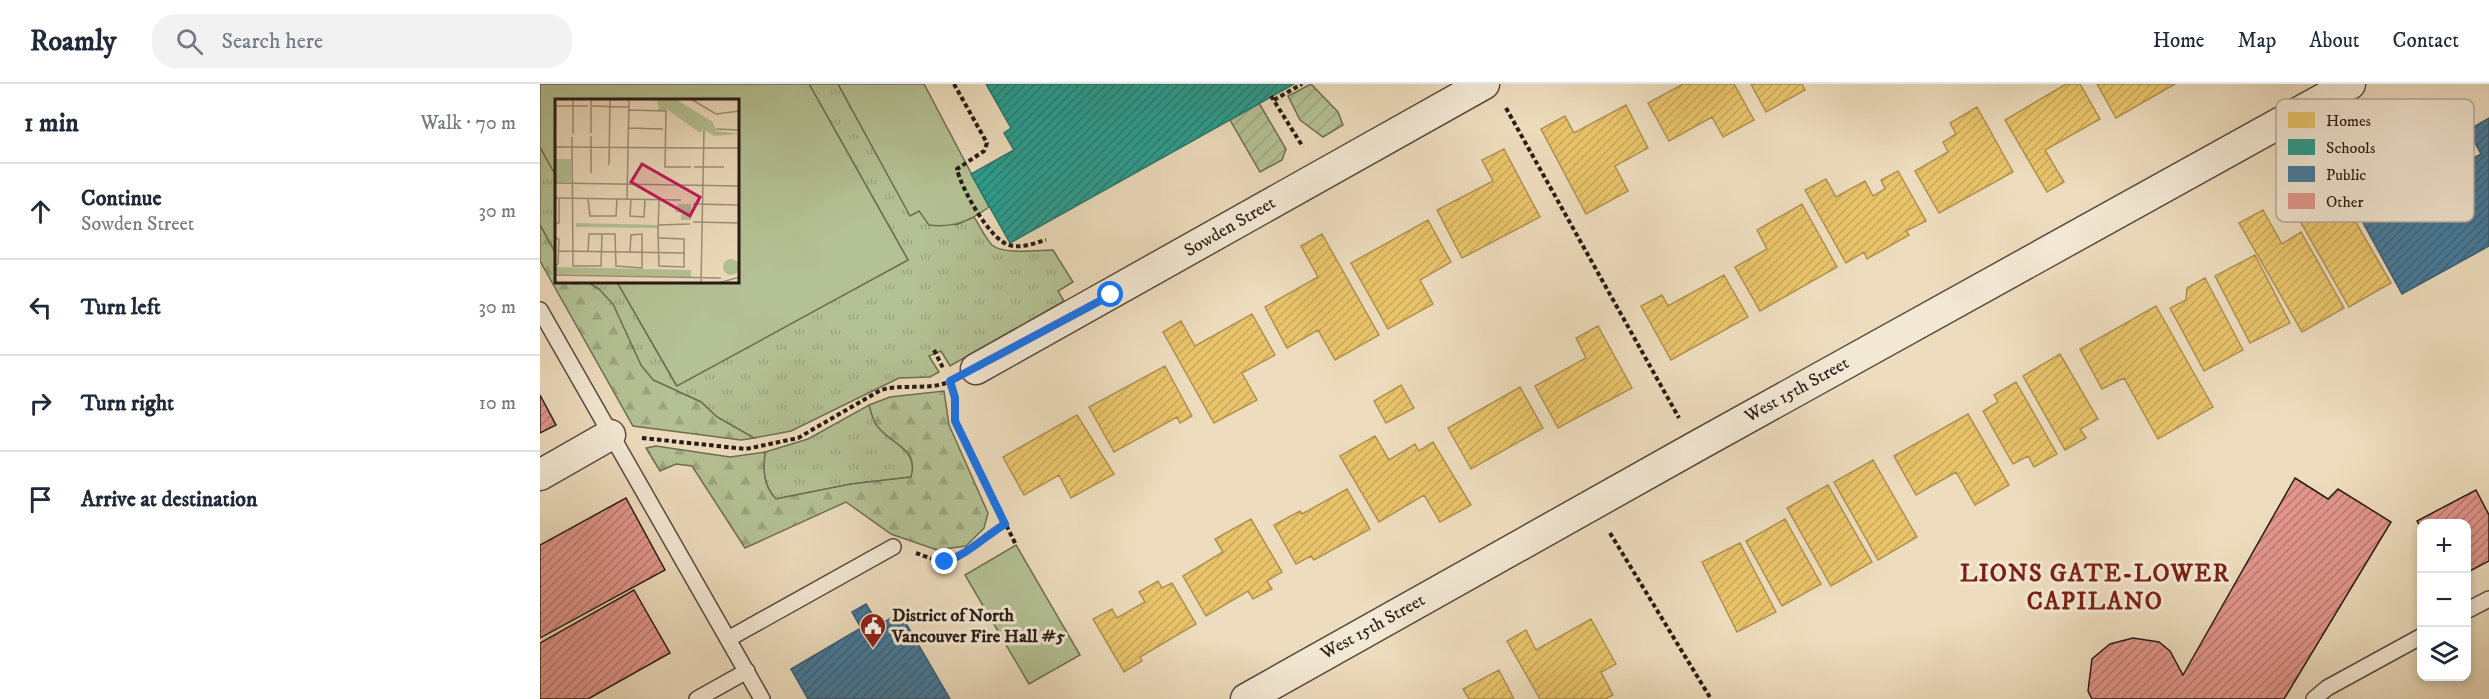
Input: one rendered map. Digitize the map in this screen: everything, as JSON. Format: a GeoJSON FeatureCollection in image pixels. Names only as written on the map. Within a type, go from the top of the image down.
{"type":"FeatureCollection","features":[{"type":"Feature","properties":{"kind":"street","name":"West 15th Street"},"geometry":{"type":"LineString","coordinates":[[2323,99],[2350,84]]}},
{"type":"Feature","properties":{"kind":"street","name":"Sowden Street"},"geometry":{"type":"LineString","coordinates":[[976,369],[1493,93]]}},
{"type":"Feature","properties":{"kind":"street","name":"West 15th Street"},"geometry":{"type":"LineString","coordinates":[[1246,699],[1716,435],[2276,125]]}},
{"type":"Feature","properties":{"kind":"street"},"geometry":{"type":"LineString","coordinates":[[540,475],[610,435]]}},
{"type":"Feature","properties":{"kind":"lane"},"geometry":{"type":"LineString","coordinates":[[540,310],[762,699]]}},
{"type":"Feature","properties":{"kind":"lane"},"geometry":{"type":"LineString","coordinates":[[728,639],[893,547]]}},
{"type":"Feature","properties":{"kind":"lane"},"geometry":{"type":"LineString","coordinates":[[2471,608],[2489,599]]}},
{"type":"Feature","properties":{"kind":"lane"},"geometry":{"type":"LineString","coordinates":[[2314,699],[2327,688],[2417,638]]}},
{"type":"Feature","properties":{"kind":"lane"},"geometry":{"type":"LineString","coordinates":[[697,699],[747,671]]}},
{"type":"Feature","properties":{"kind":"path"},"geometry":{"type":"LineString","coordinates":[[954,84],[987,143],[984,152],[957,169],[979,214],[1001,243],[1016,247],[1046,240]]}},
{"type":"Feature","properties":{"kind":"path"},"geometry":{"type":"LineString","coordinates":[[1302,84],[1273,98],[1308,156]]}},
{"type":"Feature","properties":{"kind":"path"},"geometry":{"type":"LineString","coordinates":[[1493,93],[1684,427]]}},
{"type":"Feature","properties":{"kind":"path"},"geometry":{"type":"LineString","coordinates":[[933,350],[950,381],[955,398],[955,421],[1016,545]]}},
{"type":"Feature","properties":{"kind":"path"},"geometry":{"type":"LineString","coordinates":[[610,435],[746,449],[798,438],[881,390],[895,386],[938,386],[976,369]]}},
{"type":"Feature","properties":{"kind":"path"},"geometry":{"type":"LineString","coordinates":[[893,547],[945,562],[962,556],[985,536],[1005,524]]}},
{"type":"Feature","properties":{"kind":"path"},"geometry":{"type":"LineString","coordinates":[[1608,529],[1711,699]]}},
{"type":"Feature","properties":{"kind":"green space"},"geometry":{"type":"Polygon","coordinates":[[[540,84],[809,84],[908,260],[677,386],[618,284],[740,284],[740,99],[555,99],[555,174],[540,147],[540,84]]]}},
{"type":"Feature","properties":{"kind":"green space"},"geometry":{"type":"Polygon","coordinates":[[[809,84],[838,84],[910,215],[919,210],[956,225],[974,217],[989,242],[997,248],[1013,251],[1053,250],[1073,282],[1058,291],[1064,301],[950,366],[941,351],[929,356],[939,372],[930,377],[899,378],[791,431],[754,438],[717,417],[701,402],[653,380],[641,366],[599,289],[590,284],[618,284],[676,385],[908,260],[809,84]]]}},
{"type":"Feature","properties":{"kind":"green space"},"geometry":{"type":"Polygon","coordinates":[[[838,84],[924,84],[989,207],[968,220],[946,225],[929,225],[919,211],[910,216],[838,84]]]}},
{"type":"Feature","properties":{"kind":"green space"},"geometry":{"type":"Polygon","coordinates":[[[1311,84],[1338,112],[1343,125],[1323,137],[1300,120],[1288,96],[1311,84]]]}},
{"type":"Feature","properties":{"kind":"green space"},"geometry":{"type":"Polygon","coordinates":[[[1259,103],[1286,149],[1282,160],[1260,172],[1230,120],[1259,103]]]}},
{"type":"Feature","properties":{"kind":"green space"},"geometry":{"type":"Polygon","coordinates":[[[540,147],[555,174],[555,252],[540,225],[540,147]]]}},
{"type":"Feature","properties":{"kind":"green space"},"geometry":{"type":"Polygon","coordinates":[[[540,225],[555,252],[555,284],[590,284],[599,289],[613,304],[641,365],[653,380],[701,402],[717,417],[754,438],[741,440],[633,426],[540,261],[540,225]]]}},
{"type":"Feature","properties":{"kind":"green space"},"geometry":{"type":"Polygon","coordinates":[[[944,391],[949,425],[988,513],[984,528],[966,546],[937,550],[891,534],[846,502],[745,548],[692,466],[676,464],[660,471],[646,448],[656,446],[730,457],[765,452],[765,477],[776,499],[851,484],[911,477],[912,467],[908,453],[876,425],[869,405],[890,397],[944,391]]]}},
{"type":"Feature","properties":{"kind":"green space"},"geometry":{"type":"Polygon","coordinates":[[[869,405],[879,428],[908,454],[913,468],[912,477],[851,484],[776,499],[765,477],[765,452],[808,439],[869,405]]]}},
{"type":"Feature","properties":{"kind":"green space"},"geometry":{"type":"Polygon","coordinates":[[[1016,545],[1080,655],[1029,684],[965,575],[1016,545]]]}},
{"type":"Feature","properties":{"kind":"building: Homes"},"geometry":{"type":"Polygon","coordinates":[[[1683,84],[1734,84],[1754,120],[1723,137],[1712,117],[1669,141],[1648,103],[1683,84]]]}},
{"type":"Feature","properties":{"kind":"building: Homes"},"geometry":{"type":"Polygon","coordinates":[[[1751,84],[1802,84],[1805,90],[1766,112],[1751,84]]]}},
{"type":"Feature","properties":{"kind":"building: Homes"},"geometry":{"type":"Polygon","coordinates":[[[2066,84],[2080,84],[2100,119],[2045,150],[2064,182],[2047,192],[2005,120],[2066,84]]]}},
{"type":"Feature","properties":{"kind":"building: Homes"},"geometry":{"type":"Polygon","coordinates":[[[2097,84],[2175,84],[2116,118],[2097,84]]]}},
{"type":"Feature","properties":{"kind":"building: Homes"},"geometry":{"type":"Polygon","coordinates":[[[1626,105],[1648,148],[1615,166],[1628,191],[1586,214],[1541,129],[1565,116],[1574,133],[1626,105]]]}},
{"type":"Feature","properties":{"kind":"building: Homes"},"geometry":{"type":"Polygon","coordinates":[[[1977,107],[2013,172],[1939,213],[1915,171],[1948,152],[1943,142],[1956,134],[1950,123],[1977,107]]]}},
{"type":"Feature","properties":{"kind":"building: Homes"},"geometry":{"type":"Polygon","coordinates":[[[1504,149],[1540,217],[1462,258],[1437,210],[1493,181],[1482,160],[1504,149]]]}},
{"type":"Feature","properties":{"kind":"building: Homes"},"geometry":{"type":"Polygon","coordinates":[[[1898,171],[1926,221],[1906,231],[1909,235],[1867,259],[1864,252],[1846,263],[1805,190],[1826,179],[1836,197],[1865,181],[1873,196],[1885,189],[1881,180],[1898,171]]]}},
{"type":"Feature","properties":{"kind":"building: Homes"},"geometry":{"type":"Polygon","coordinates":[[[1802,204],[1837,267],[1760,311],[1735,267],[1767,249],[1757,230],[1802,204]]]}},
{"type":"Feature","properties":{"kind":"building: Homes"},"geometry":{"type":"Polygon","coordinates":[[[2263,210],[2282,244],[2301,232],[2344,308],[2302,332],[2239,223],[2263,210]]]}},
{"type":"Feature","properties":{"kind":"building: Homes"},"geometry":{"type":"Polygon","coordinates":[[[1428,220],[1451,262],[1420,280],[1433,304],[1388,329],[1351,263],[1428,220]]]}},
{"type":"Feature","properties":{"kind":"building: Homes"},"geometry":{"type":"Polygon","coordinates":[[[2301,222],[2356,222],[2391,283],[2349,307],[2301,222]]]}},
{"type":"Feature","properties":{"kind":"building: Homes"},"geometry":{"type":"Polygon","coordinates":[[[1322,234],[1379,335],[1335,360],[1318,330],[1287,348],[1265,307],[1318,277],[1301,246],[1322,234]]]}},
{"type":"Feature","properties":{"kind":"building: Homes"},"geometry":{"type":"Polygon","coordinates":[[[2255,255],[2290,323],[2250,343],[2215,276],[2255,255]]]}},
{"type":"Feature","properties":{"kind":"building: Homes"},"geometry":{"type":"Polygon","coordinates":[[[1724,275],[1748,317],[1671,360],[1641,306],[1662,295],[1668,306],[1724,275]]]}},
{"type":"Feature","properties":{"kind":"building: Homes"},"geometry":{"type":"Polygon","coordinates":[[[2205,278],[2243,350],[2204,371],[2170,308],[2186,300],[2187,288],[2205,278]]]}},
{"type":"Feature","properties":{"kind":"building: Homes"},"geometry":{"type":"Polygon","coordinates":[[[2156,306],[2213,407],[2158,439],[2124,378],[2102,389],[2080,349],[2156,306]]]}},
{"type":"Feature","properties":{"kind":"building: Homes"},"geometry":{"type":"Polygon","coordinates":[[[1252,314],[1275,355],[1242,373],[1257,400],[1214,423],[1163,332],[1181,321],[1195,346],[1252,314]]]}},
{"type":"Feature","properties":{"kind":"building: Homes"},"geometry":{"type":"Polygon","coordinates":[[[1598,326],[1632,388],[1558,428],[1535,386],[1586,358],[1576,338],[1598,326]]]}},
{"type":"Feature","properties":{"kind":"building: Homes"},"geometry":{"type":"Polygon","coordinates":[[[2060,354],[2098,419],[2080,429],[2086,438],[2065,450],[2023,376],[2060,354]]]}},
{"type":"Feature","properties":{"kind":"building: Homes"},"geometry":{"type":"Polygon","coordinates":[[[1165,366],[1192,416],[1180,423],[1177,417],[1114,452],[1089,407],[1165,366]]]}},
{"type":"Feature","properties":{"kind":"building: Homes"},"geometry":{"type":"Polygon","coordinates":[[[2016,382],[2057,454],[2034,467],[2028,456],[2013,464],[1983,411],[1998,402],[1994,395],[2016,382]]]}},
{"type":"Feature","properties":{"kind":"building: Homes"},"geometry":{"type":"Polygon","coordinates":[[[1401,385],[1414,408],[1386,423],[1374,401],[1401,385]]]}},
{"type":"Feature","properties":{"kind":"building: Homes"},"geometry":{"type":"Polygon","coordinates":[[[1520,387],[1543,428],[1471,469],[1448,428],[1520,387]]]}},
{"type":"Feature","properties":{"kind":"building: Homes"},"geometry":{"type":"Polygon","coordinates":[[[1968,414],[2009,485],[1975,505],[1956,472],[1916,495],[1894,456],[1968,414]]]}},
{"type":"Feature","properties":{"kind":"building: Homes"},"geometry":{"type":"Polygon","coordinates":[[[1077,415],[1114,474],[1071,498],[1059,475],[1024,495],[1003,457],[1077,415]]]}},
{"type":"Feature","properties":{"kind":"building: Homes"},"geometry":{"type":"Polygon","coordinates":[[[1375,436],[1389,460],[1415,444],[1419,451],[1433,442],[1471,505],[1440,522],[1424,495],[1379,522],[1340,456],[1375,436]]]}},
{"type":"Feature","properties":{"kind":"building: Homes"},"geometry":{"type":"Polygon","coordinates":[[[1873,460],[1917,537],[1878,560],[1834,482],[1873,460]]]}},
{"type":"Feature","properties":{"kind":"building: Homes"},"geometry":{"type":"Polygon","coordinates":[[[1828,485],[1872,562],[1831,586],[1787,508],[1828,485]]]}},
{"type":"Feature","properties":{"kind":"building: Homes"},"geometry":{"type":"Polygon","coordinates":[[[1347,489],[1370,529],[1314,560],[1311,556],[1296,564],[1274,525],[1300,511],[1302,514],[1347,489]]]}},
{"type":"Feature","properties":{"kind":"building: Homes"},"geometry":{"type":"Polygon","coordinates":[[[1251,519],[1282,572],[1267,581],[1272,589],[1253,599],[1248,591],[1206,616],[1183,576],[1223,552],[1215,539],[1251,519]]]}},
{"type":"Feature","properties":{"kind":"building: Homes"},"geometry":{"type":"Polygon","coordinates":[[[1785,519],[1821,584],[1782,606],[1746,541],[1785,519]]]}},
{"type":"Feature","properties":{"kind":"building: Homes"},"geometry":{"type":"Polygon","coordinates":[[[1740,543],[1776,612],[1737,632],[1702,562],[1740,543]]]}},
{"type":"Feature","properties":{"kind":"building: Homes"},"geometry":{"type":"Polygon","coordinates":[[[1158,581],[1162,588],[1172,583],[1196,624],[1140,657],[1142,661],[1124,672],[1093,619],[1112,609],[1117,618],[1145,602],[1139,592],[1158,581]]]}},
{"type":"Feature","properties":{"kind":"building: Homes"},"geometry":{"type":"Polygon","coordinates":[[[1591,619],[1616,664],[1601,672],[1613,695],[1605,699],[1540,699],[1507,641],[1526,630],[1536,650],[1591,619]]]}},
{"type":"Feature","properties":{"kind":"building: Homes"},"geometry":{"type":"Polygon","coordinates":[[[1499,670],[1514,699],[1469,699],[1463,689],[1499,670]]]}},
{"type":"Feature","properties":{"kind":"building: Schools"},"geometry":{"type":"Polygon","coordinates":[[[986,84],[1294,84],[1010,243],[971,174],[1014,150],[1004,133],[1011,128],[986,84]]]}},
{"type":"Feature","properties":{"kind":"building: Public"},"geometry":{"type":"Polygon","coordinates":[[[2489,118],[2489,246],[2402,294],[2363,222],[2474,222],[2474,158],[2481,154],[2474,141],[2474,127],[2489,118]]]}},
{"type":"Feature","properties":{"kind":"building: Public","name":"District of North Vancouver Fire Hall #5"},"geometry":{"type":"Polygon","coordinates":[[[866,604],[879,625],[900,613],[950,699],[808,699],[791,669],[861,628],[852,612],[866,604]]]}},
{"type":"Feature","properties":{"kind":"building: Other"},"geometry":{"type":"Polygon","coordinates":[[[540,395],[556,425],[540,433],[540,395]]]}},
{"type":"Feature","properties":{"kind":"building: Other"},"geometry":{"type":"Polygon","coordinates":[[[2295,478],[2328,499],[2338,489],[2391,522],[2284,699],[2092,699],[2088,691],[2092,659],[2110,644],[2133,638],[2159,642],[2170,651],[2183,675],[2295,478]]]}},
{"type":"Feature","properties":{"kind":"building: Other"},"geometry":{"type":"Polygon","coordinates":[[[2476,490],[2489,515],[2489,561],[2471,570],[2471,519],[2421,519],[2476,490]]]}},
{"type":"Feature","properties":{"kind":"building: Other"},"geometry":{"type":"Polygon","coordinates":[[[626,498],[665,570],[540,638],[540,545],[626,498]]]}},
{"type":"Feature","properties":{"kind":"building: Other"},"geometry":{"type":"Polygon","coordinates":[[[634,590],[670,653],[588,699],[540,699],[540,643],[634,590]]]}},
{"type":"Feature","properties":{"kind":"place","name":"District of North Vancouver Fire Hall #5"},"geometry":{"type":"Point","coordinates":[873,649]}},
{"type":"Feature","properties":{"kind":"district","name":"LIONS GATE-LOWER CAPILANO"},"geometry":{"type":"Point","coordinates":[2095,588]}},
{"type":"Feature","properties":{"kind":"route"},"geometry":{"type":"LineString","coordinates":[[945,562],[962,556],[985,536],[1005,524],[955,421],[955,398],[950,381],[1111,295]]}}]}
